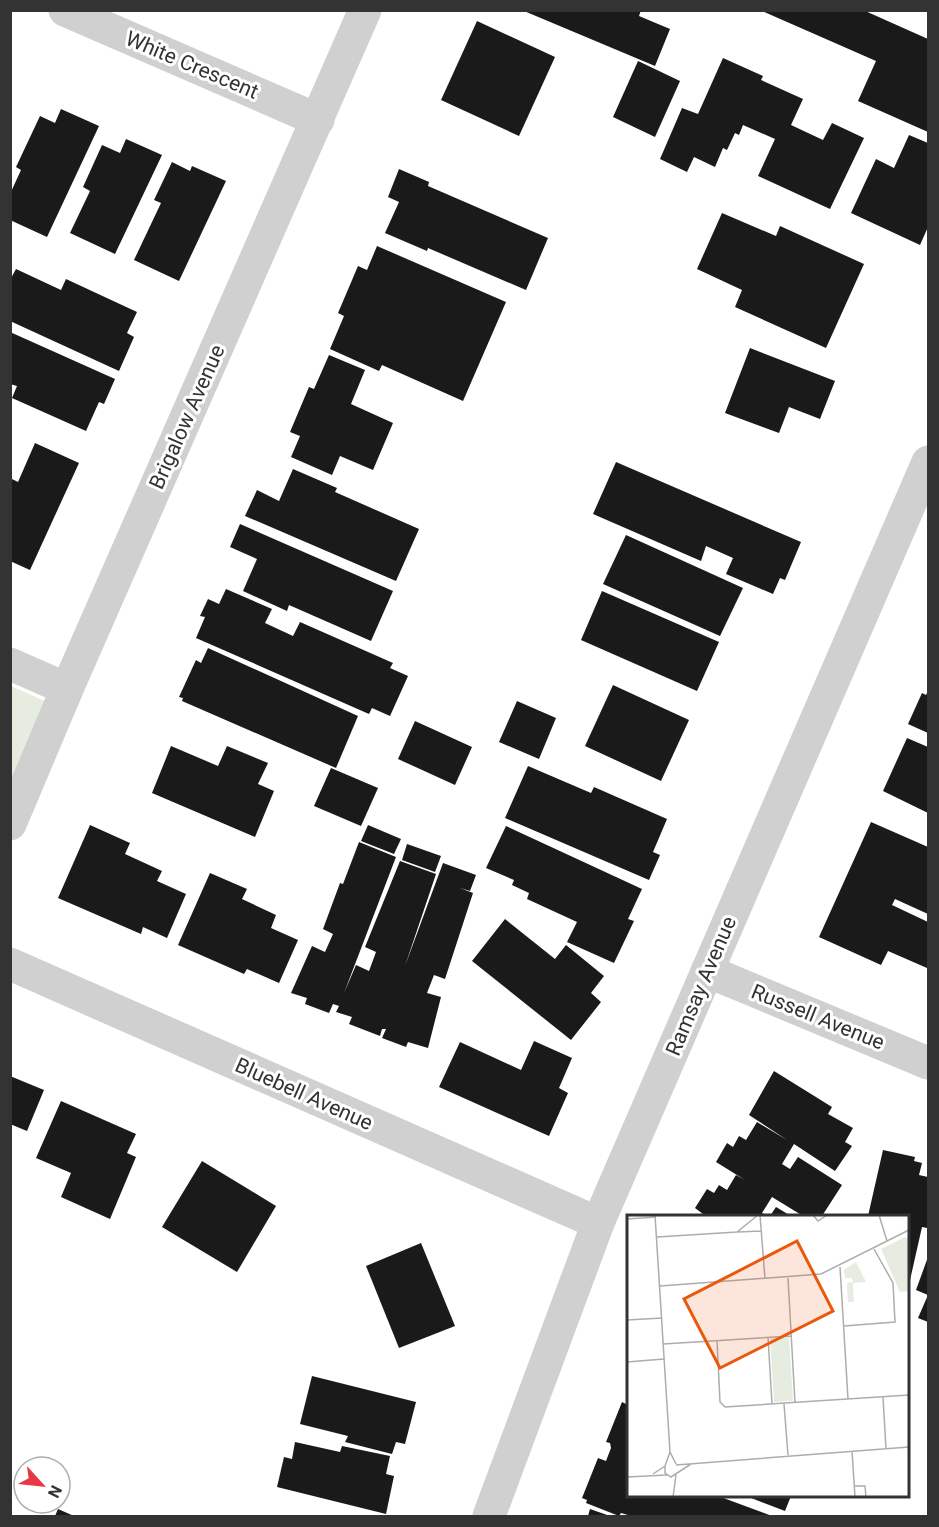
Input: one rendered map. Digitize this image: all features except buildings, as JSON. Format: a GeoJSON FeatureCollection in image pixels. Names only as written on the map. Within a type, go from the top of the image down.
{"type":"FeatureCollection","features":[{"type":"Feature","properties":{"kind":"street","name":"White Crescent"},"geometry":{"type":"LineString","coordinates":[[66,10],[318,120]]}},
{"type":"Feature","properties":{"kind":"street","name":"Brigalow Avenue"},"geometry":{"type":"LineString","coordinates":[[10,824],[365,10]]}},
{"type":"Feature","properties":{"kind":"street","name":"Ramsay Avenue"},"geometry":{"type":"LineString","coordinates":[[489,1516],[598,1223],[928,462]]}},
{"type":"Feature","properties":{"kind":"street"},"geometry":{"type":"LineString","coordinates":[[10,664],[67,689]]}},
{"type":"Feature","properties":{"kind":"street","name":"Bluebell Avenue"},"geometry":{"type":"LineString","coordinates":[[10,964],[598,1223]]}},
{"type":"Feature","properties":{"kind":"street","name":"Russell Avenue"},"geometry":{"type":"LineString","coordinates":[[707,971],[928,1063]]}},
{"type":"Feature","properties":{"kind":"shaded area"},"geometry":{"type":"Polygon","coordinates":[[[11,686],[47,702],[11,786],[11,686]]]}}]}
